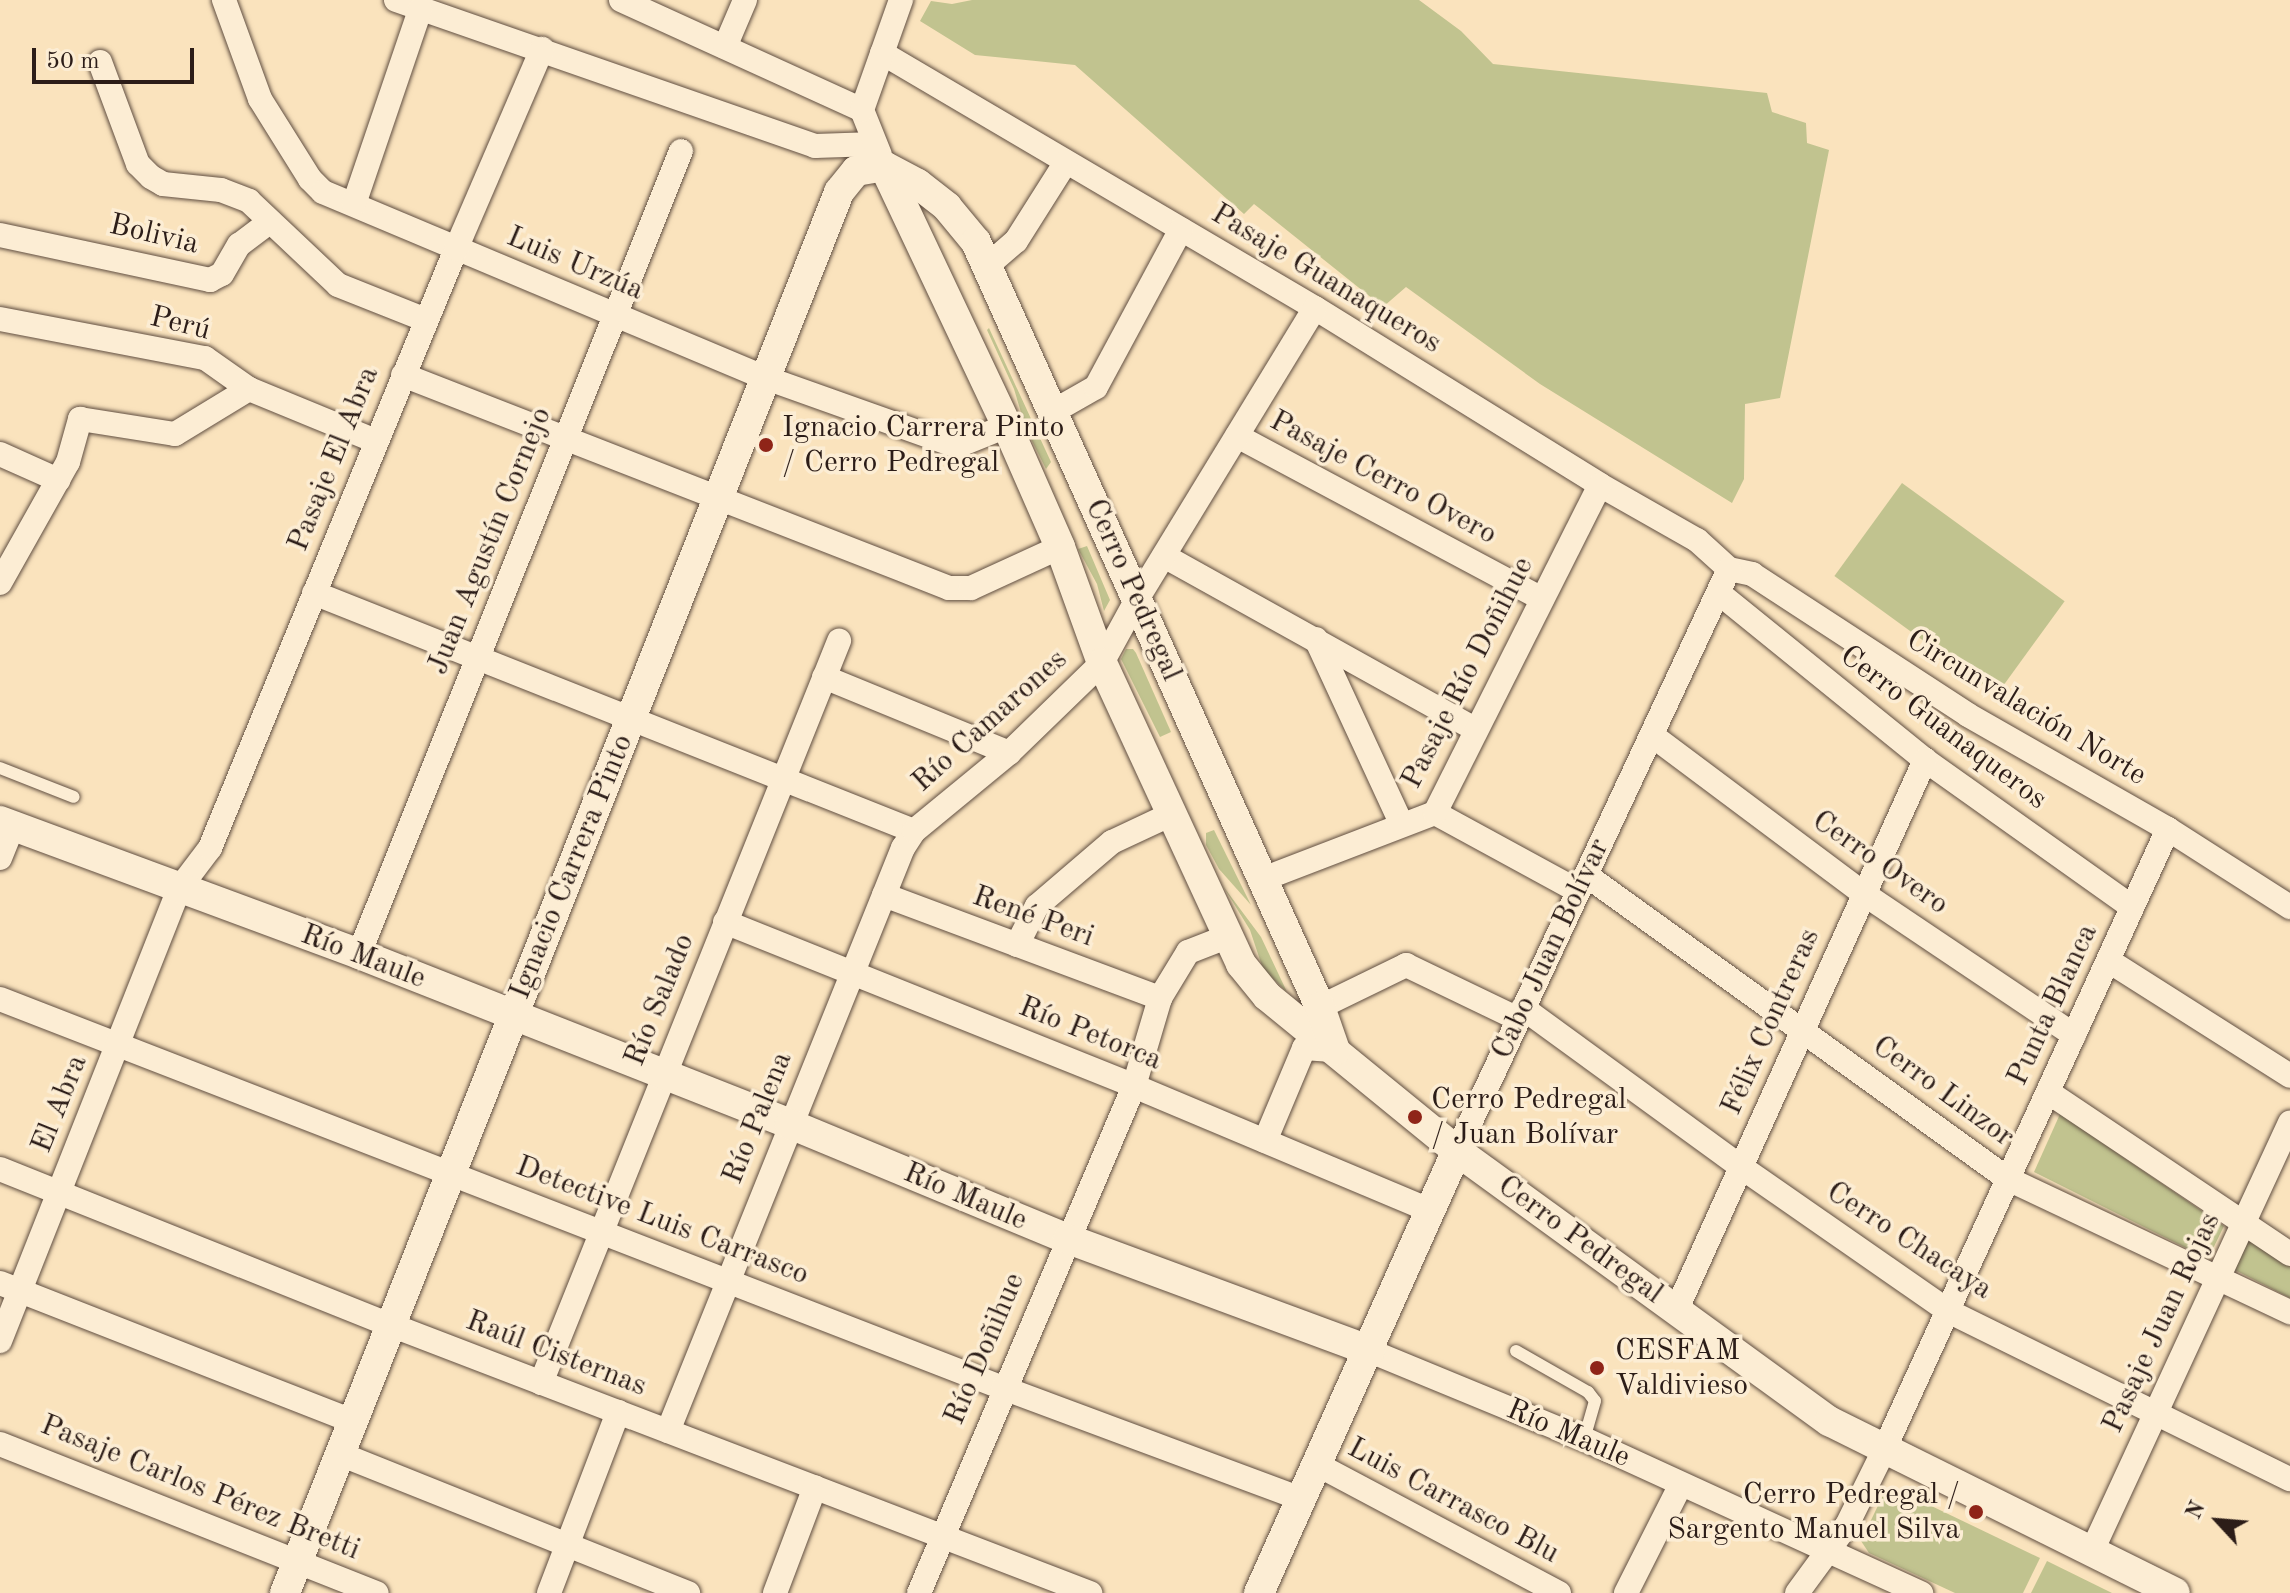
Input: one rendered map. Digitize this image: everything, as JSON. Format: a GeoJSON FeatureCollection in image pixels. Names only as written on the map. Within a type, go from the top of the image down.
{"type":"FeatureCollection","features":[{"type":"Feature","properties":{"kind":"street","name":"Luis Urzúa"},"geometry":{"type":"LineString","coordinates":[[224,0],[260,99],[323,192],[766,378],[957,446],[1007,426]]}},
{"type":"Feature","properties":{"kind":"street"},"geometry":{"type":"LineString","coordinates":[[396,0],[815,146],[880,155]]}},
{"type":"Feature","properties":{"kind":"street"},"geometry":{"type":"LineString","coordinates":[[621,0],[862,110],[901,0]]}},
{"type":"Feature","properties":{"kind":"street"},"geometry":{"type":"LineString","coordinates":[[725,47],[745,0]]}},
{"type":"Feature","properties":{"kind":"street"},"geometry":{"type":"LineString","coordinates":[[354,204],[420,10]]}},
{"type":"Feature","properties":{"kind":"street","name":"Pasaje El Abra"},"geometry":{"type":"LineString","coordinates":[[179,889],[210,848],[403,375],[542,49]]}},
{"type":"Feature","properties":{"kind":"street","name":"Pasaje Guanaqueros"},"geometry":{"type":"LineString","coordinates":[[882,53],[1315,308],[1600,485],[1697,540],[1729,569]]}},
{"type":"Feature","properties":{"kind":"street"},"geometry":{"type":"LineString","coordinates":[[100,62],[138,164],[151,177],[163,184],[221,190],[249,201],[338,285],[426,320]]}},
{"type":"Feature","properties":{"kind":"street","name":"Cerro Pedregal"},"geometry":{"type":"LineString","coordinates":[[862,110],[1060,547],[1102,663],[1174,813],[1241,964],[1267,996],[1457,1151],[1829,1421],[2175,1593]]}},
{"type":"Feature","properties":{"kind":"street","name":"Juan Agustín Cornejo"},"geometry":{"type":"LineString","coordinates":[[359,954],[681,151]]}},
{"type":"Feature","properties":{"kind":"street","name":"Cerro Pedregal"},"geometry":{"type":"LineString","coordinates":[[880,155],[947,207],[976,242],[1320,1007],[1335,1050]]}},
{"type":"Feature","properties":{"kind":"street","name":"Ignacio Carrera Pinto"},"geometry":{"type":"LineString","coordinates":[[285,1593],[839,192],[856,171],[880,155]]}},
{"type":"Feature","properties":{"kind":"street"},"geometry":{"type":"LineString","coordinates":[[987,266],[1016,241],[1066,162]]}},
{"type":"Feature","properties":{"kind":"street","name":"Bolivia"},"geometry":{"type":"LineString","coordinates":[[0,235],[210,280],[222,274],[239,245],[270,222]]}},
{"type":"Feature","properties":{"kind":"street"},"geometry":{"type":"LineString","coordinates":[[1054,411],[1096,387],[1181,229]]}},
{"type":"Feature","properties":{"kind":"street","name":"Río Camarones"},"geometry":{"type":"LineString","coordinates":[[314,593],[914,831],[1009,753],[1102,663],[1136,601],[1315,308]]}},
{"type":"Feature","properties":{"kind":"street","name":"Perú"},"geometry":{"type":"LineString","coordinates":[[0,319],[205,358],[249,389],[376,441]]}},
{"type":"Feature","properties":{"kind":"street"},"geometry":{"type":"LineString","coordinates":[[403,375],[961,590],[1060,547]]}},
{"type":"Feature","properties":{"kind":"street"},"geometry":{"type":"LineString","coordinates":[[0,583],[68,462],[80,419],[175,434],[249,389]]}},
{"type":"Feature","properties":{"kind":"street","name":"Pasaje Cerro Overo"},"geometry":{"type":"LineString","coordinates":[[1237,436],[1542,599]]}},
{"type":"Feature","properties":{"kind":"street"},"geometry":{"type":"LineString","coordinates":[[0,454],[58,480]]}},
{"type":"Feature","properties":{"kind":"street","name":"Pasaje Río Doñihue"},"geometry":{"type":"LineString","coordinates":[[1263,879],[1401,823],[1435,813],[1600,485]]}},
{"type":"Feature","properties":{"kind":"street"},"geometry":{"type":"LineString","coordinates":[[1164,556],[1476,730]]}},
{"type":"Feature","properties":{"kind":"street","name":"Cabo Juan Bolívar"},"geometry":{"type":"LineString","coordinates":[[1261,1592],[1370,1351],[1429,1210],[1720,594],[1729,569]]}},
{"type":"Feature","properties":{"kind":"street","name":"Circunvalación Norte"},"geometry":{"type":"LineString","coordinates":[[1729,569],[1752,574],[1968,715],[2168,829],[2290,907]]}},
{"type":"Feature","properties":{"kind":"street","name":"Cerro Guanaqueros"},"geometry":{"type":"LineString","coordinates":[[1720,594],[1925,760],[2132,907]]}},
{"type":"Feature","properties":{"kind":"street"},"geometry":{"type":"LineString","coordinates":[[1316,639],[1401,823]]}},
{"type":"Feature","properties":{"kind":"street","name":"Río Salado"},"geometry":{"type":"LineString","coordinates":[[541,1383],[839,641]]}},
{"type":"Feature","properties":{"kind":"street"},"geometry":{"type":"LineString","coordinates":[[824,677],[1009,753]]}},
{"type":"Feature","properties":{"kind":"street","name":"Cerro Overo"},"geometry":{"type":"LineString","coordinates":[[1653,736],[1864,894],[2074,1035]]}},
{"type":"Feature","properties":{"kind":"street","name":"Félix Contreras"},"geometry":{"type":"LineString","coordinates":[[1676,1311],[1925,760]]}},
{"type":"Feature","properties":{"kind":"street"},"geometry":{"type":"LineString","coordinates":[[1017,945],[1037,906],[1112,842],[1174,813]]}},
{"type":"Feature","properties":{"kind":"street","name":"Cerro Linzor"},"geometry":{"type":"LineString","coordinates":[[1435,813],[1582,883],[1803,1029],[2008,1179],[2290,1312]]}},
{"type":"Feature","properties":{"kind":"street"},"geometry":{"type":"LineString","coordinates":[[0,858],[6,823]]}},
{"type":"Feature","properties":{"kind":"street","name":"Río Maule"},"geometry":{"type":"LineString","coordinates":[[6,823],[359,954],[790,1124],[1068,1239],[1370,1351],[1584,1439],[1921,1593]]}},
{"type":"Feature","properties":{"kind":"street","name":"Punta Blanca"},"geometry":{"type":"LineString","coordinates":[[1797,1593],[1847,1525],[1884,1450],[2168,829]]}},
{"type":"Feature","properties":{"kind":"street","name":"Río Palena"},"geometry":{"type":"LineString","coordinates":[[668,1431],[851,971],[914,831]]}},
{"type":"Feature","properties":{"kind":"street","name":"El Abra"},"geometry":{"type":"LineString","coordinates":[[0,1341],[10,1287],[59,1193],[179,889]]}},
{"type":"Feature","properties":{"kind":"street","name":"René Peri"},"geometry":{"type":"LineString","coordinates":[[884,895],[1160,998]]}},
{"type":"Feature","properties":{"kind":"street","name":"Río Petorca"},"geometry":{"type":"LineString","coordinates":[[725,922],[1134,1086],[1429,1210]]}},
{"type":"Feature","properties":{"kind":"street","name":"Río Doñihue"},"geometry":{"type":"LineString","coordinates":[[919,1593],[1003,1388],[1134,1086],[1160,998],[1188,952],[1229,936]]}},
{"type":"Feature","properties":{"kind":"street"},"geometry":{"type":"LineString","coordinates":[[2109,961],[2290,1076]]}},
{"type":"Feature","properties":{"kind":"street","name":"Cerro Chacaya"},"geometry":{"type":"LineString","coordinates":[[1320,1007],[1406,965],[1520,1013],[1948,1311],[2290,1479]]}},
{"type":"Feature","properties":{"kind":"street","name":"Detective Luis Carrasco"},"geometry":{"type":"LineString","coordinates":[[0,999],[1003,1388],[1302,1499]]}},
{"type":"Feature","properties":{"kind":"street"},"geometry":{"type":"LineString","coordinates":[[1265,1141],[1304,1048],[1335,1050]]}},
{"type":"Feature","properties":{"kind":"street"},"geometry":{"type":"LineString","coordinates":[[2048,1092],[2290,1254]]}},
{"type":"Feature","properties":{"kind":"street","name":"Pasaje Juan Rojas"},"geometry":{"type":"LineString","coordinates":[[2092,1551],[2290,1122]]}},
{"type":"Feature","properties":{"kind":"street","name":"Raúl Cisternas"},"geometry":{"type":"LineString","coordinates":[[0,1169],[391,1325],[1090,1593]]}},
{"type":"Feature","properties":{"kind":"street"},"geometry":{"type":"LineString","coordinates":[[10,1287],[353,1421]]}},
{"type":"Feature","properties":{"kind":"street"},"geometry":{"type":"LineString","coordinates":[[549,1593],[618,1412]]}},
{"type":"Feature","properties":{"kind":"street","name":"Pasaje Carlos Pérez Bretti"},"geometry":{"type":"LineString","coordinates":[[0,1444],[377,1593]]}},
{"type":"Feature","properties":{"kind":"street"},"geometry":{"type":"LineString","coordinates":[[340,1454],[688,1593]]}},
{"type":"Feature","properties":{"kind":"street","name":"Luis Carrasco Blu"},"geometry":{"type":"LineString","coordinates":[[1318,1465],[1513,1582],[1559,1593]]}},
{"type":"Feature","properties":{"kind":"street"},"geometry":{"type":"LineString","coordinates":[[1626,1593],[1681,1484]]}},
{"type":"Feature","properties":{"kind":"street"},"geometry":{"type":"LineString","coordinates":[[775,1593],[815,1487]]}},
{"type":"Feature","properties":{"kind":"lane"},"geometry":{"type":"LineString","coordinates":[[0,768],[74,797]]}},
{"type":"Feature","properties":{"kind":"lane"},"geometry":{"type":"LineString","coordinates":[[1516,1351],[1588,1392],[1595,1401],[1584,1439]]}},
{"type":"Feature","properties":{"kind":"green space"},"geometry":{"type":"Polygon","coordinates":[[[972,0],[1419,0],[1461,31],[1493,64],[1767,93],[1772,112],[1806,123],[1807,143],[1829,150],[1780,398],[1745,404],[1744,479],[1732,503],[1540,384],[1406,287],[1383,307],[1254,204],[1244,214],[1075,65],[975,55],[920,21],[931,1],[952,4],[972,0]]]}},
{"type":"Feature","properties":{"kind":"green space"},"geometry":{"type":"Polygon","coordinates":[[[989,328],[1051,462],[1046,469],[1026,429],[1014,389],[987,330],[989,328]]]}},
{"type":"Feature","properties":{"kind":"green space"},"geometry":{"type":"Polygon","coordinates":[[[1902,483],[2065,601],[1997,694],[1834,576],[1902,483]]]}},
{"type":"Feature","properties":{"kind":"green space"},"geometry":{"type":"Polygon","coordinates":[[[1087,546],[1110,600],[1104,611],[1097,584],[1078,549],[1087,546]]]}},
{"type":"Feature","properties":{"kind":"green space"},"geometry":{"type":"Polygon","coordinates":[[[1126,649],[1133,649],[1136,653],[1171,732],[1160,737],[1121,659],[1126,649]]]}},
{"type":"Feature","properties":{"kind":"green space"},"geometry":{"type":"Polygon","coordinates":[[[1214,830],[1251,905],[1219,869],[1206,845],[1206,833],[1214,830]]]}},
{"type":"Feature","properties":{"kind":"green space"},"geometry":{"type":"Polygon","coordinates":[[[1223,886],[1261,937],[1287,992],[1263,969],[1250,930],[1223,886]]]}},
{"type":"Feature","properties":{"kind":"green space"},"geometry":{"type":"Polygon","coordinates":[[[2060,1114],[2224,1226],[2208,1259],[2034,1172],[2060,1114]]]}},
{"type":"Feature","properties":{"kind":"green space"},"geometry":{"type":"Polygon","coordinates":[[[2246,1236],[2290,1266],[2290,1298],[2231,1268],[2246,1236]]]}},
{"type":"Feature","properties":{"kind":"green space"},"geometry":{"type":"Polygon","coordinates":[[[1898,1490],[2040,1558],[2023,1593],[1955,1593],[1869,1553],[1861,1541],[1885,1491],[1898,1490]]]}},
{"type":"Feature","properties":{"kind":"green space"},"geometry":{"type":"Polygon","coordinates":[[[2047,1561],[2112,1593],[2031,1593],[2047,1561]]]}},
{"type":"Feature","properties":{"kind":"place","name":"Ignacio Carrera Pinto / Cerro Pedregal"},"geometry":{"type":"Point","coordinates":[766,445]}},
{"type":"Feature","properties":{"kind":"place","name":"Cerro Pedregal / Juan Bolívar"},"geometry":{"type":"Point","coordinates":[1415,1117]}},
{"type":"Feature","properties":{"kind":"place","name":"CESFAM Valdivieso"},"geometry":{"type":"Point","coordinates":[1597,1368]}},
{"type":"Feature","properties":{"kind":"place","name":"Cerro Pedregal / Sargento Manuel Silva"},"geometry":{"type":"Point","coordinates":[1976,1512]}}]}
